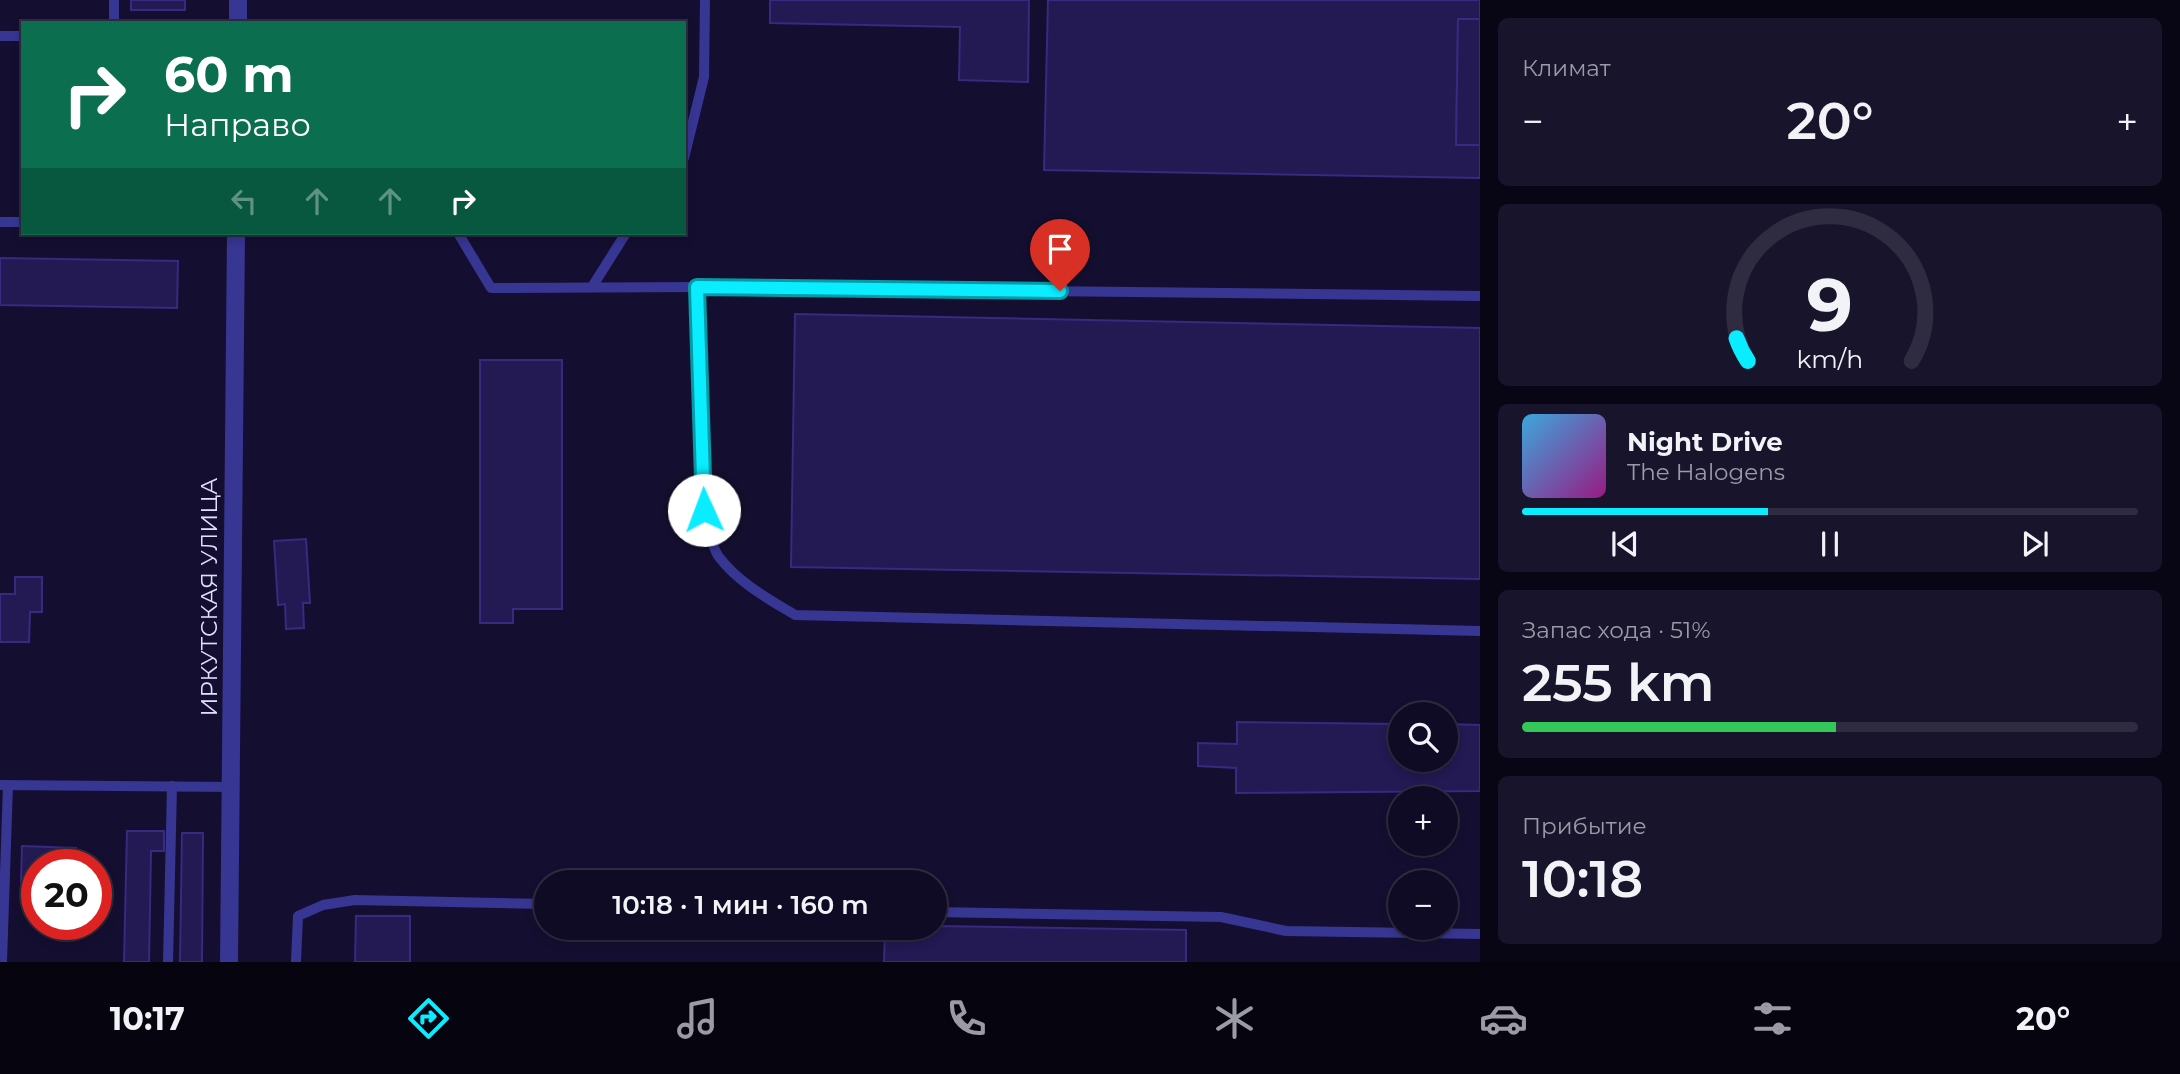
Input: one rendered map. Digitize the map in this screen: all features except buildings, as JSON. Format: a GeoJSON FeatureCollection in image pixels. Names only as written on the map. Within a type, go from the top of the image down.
{"type":"FeatureCollection","features":[{"type":"Feature","properties":{"kind":"street"},"geometry":{"type":"LineString","coordinates":[[238,0],[238,21]]}},
{"type":"Feature","properties":{"kind":"street","name":"ИРКУТСКАЯ УЛИЦА"},"geometry":{"type":"LineString","coordinates":[[229,962],[236,235]]}},
{"type":"Feature","properties":{"kind":"lane"},"geometry":{"type":"LineString","coordinates":[[114,0],[114,21]]}},
{"type":"Feature","properties":{"kind":"lane"},"geometry":{"type":"LineString","coordinates":[[686,150],[704,77],[705,0]]}},
{"type":"Feature","properties":{"kind":"lane"},"geometry":{"type":"LineString","coordinates":[[0,36],[21,36]]}},
{"type":"Feature","properties":{"kind":"lane"},"geometry":{"type":"LineString","coordinates":[[0,222],[21,222]]}},
{"type":"Feature","properties":{"kind":"lane"},"geometry":{"type":"LineString","coordinates":[[459,235],[491,288],[697,287],[1480,296]]}},
{"type":"Feature","properties":{"kind":"lane"},"geometry":{"type":"LineString","coordinates":[[592,287],[625,235]]}},
{"type":"Feature","properties":{"kind":"lane"},"geometry":{"type":"LineString","coordinates":[[697,287],[704,510],[717,555],[746,585],[795,615],[1480,631]]}},
{"type":"Feature","properties":{"kind":"lane"},"geometry":{"type":"LineString","coordinates":[[2,962],[4,785],[232,787]]}},
{"type":"Feature","properties":{"kind":"lane"},"geometry":{"type":"LineString","coordinates":[[169,962],[172,786]]}},
{"type":"Feature","properties":{"kind":"lane"},"geometry":{"type":"LineString","coordinates":[[296,962],[298,916],[323,905],[355,900],[534,904]]}},
{"type":"Feature","properties":{"kind":"lane"},"geometry":{"type":"LineString","coordinates":[[947,912],[1221,917],[1286,931],[1480,934]]}},
{"type":"Feature","properties":{"kind":"route"},"geometry":{"type":"LineString","coordinates":[[704,510],[697,287],[1060,291]]}}]}
